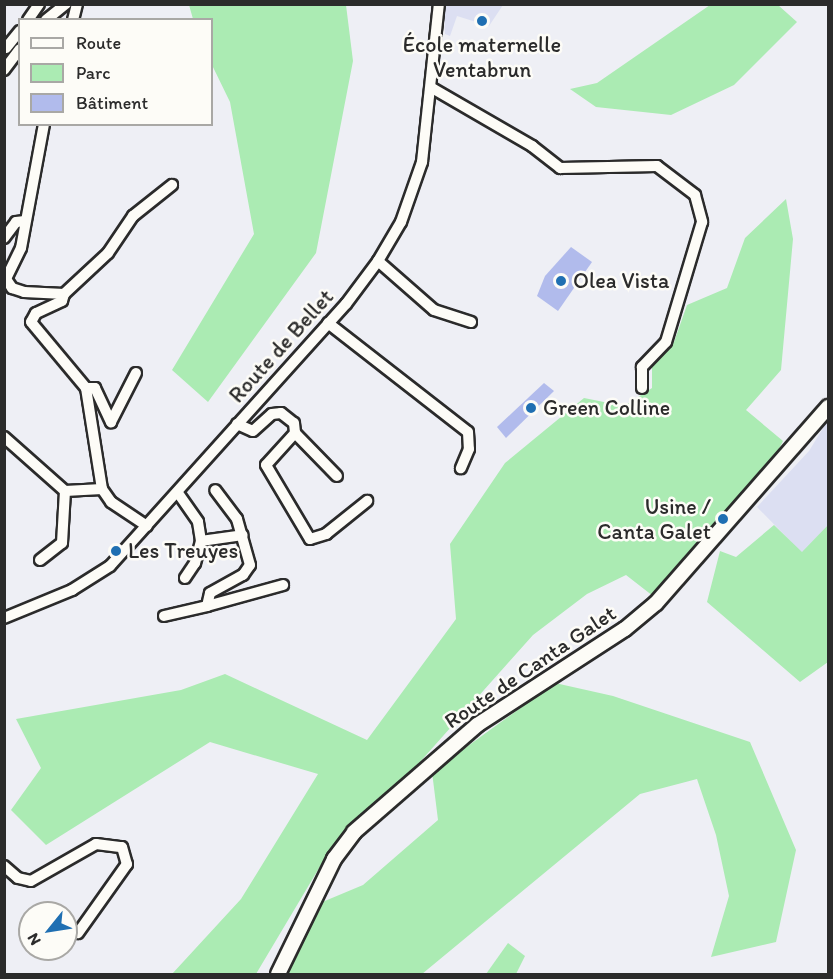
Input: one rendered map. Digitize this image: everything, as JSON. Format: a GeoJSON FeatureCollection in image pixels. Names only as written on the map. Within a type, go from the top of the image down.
{"type":"FeatureCollection","features":[{"type":"Feature","properties":{"kind":"main road","name":"Route de Canta Galet"},"geometry":{"type":"LineString","coordinates":[[278,975],[334,859],[354,832],[477,725],[656,603],[828,407]]}},
{"type":"Feature","properties":{"kind":"street"},"geometry":{"type":"LineString","coordinates":[[29,18],[39,4]]}},
{"type":"Feature","properties":{"kind":"street"},"geometry":{"type":"LineString","coordinates":[[48,18],[66,4]]}},
{"type":"Feature","properties":{"kind":"street","name":"Route de Bellet"},"geometry":{"type":"LineString","coordinates":[[4,618],[94,578],[178,493],[328,323],[378,261],[413,192],[432,88],[439,4]]}},
{"type":"Feature","properties":{"kind":"street"},"geometry":{"type":"LineString","coordinates":[[6,48],[18,33]]}},
{"type":"Feature","properties":{"kind":"street"},"geometry":{"type":"LineString","coordinates":[[4,70],[18,52]]}},
{"type":"Feature","properties":{"kind":"street"},"geometry":{"type":"LineString","coordinates":[[432,88],[532,146],[560,168],[657,166],[695,195],[702,222],[666,342],[642,367],[642,388]]}},
{"type":"Feature","properties":{"kind":"street"},"geometry":{"type":"LineString","coordinates":[[44,126],[21,248],[6,276],[7,283],[24,292],[64,294]]}},
{"type":"Feature","properties":{"kind":"street"},"geometry":{"type":"LineString","coordinates":[[147,526],[111,501],[102,489],[86,388],[31,322],[36,313],[62,301],[64,294],[108,253],[133,216],[172,185]]}},
{"type":"Feature","properties":{"kind":"street"},"geometry":{"type":"LineString","coordinates":[[4,238],[16,222],[25,221]]}},
{"type":"Feature","properties":{"kind":"street"},"geometry":{"type":"LineString","coordinates":[[378,261],[434,310],[471,322]]}},
{"type":"Feature","properties":{"kind":"street"},"geometry":{"type":"LineString","coordinates":[[328,323],[468,432],[469,449],[461,468]]}},
{"type":"Feature","properties":{"kind":"street"},"geometry":{"type":"LineString","coordinates":[[86,388],[95,388],[106,420],[111,422],[136,373]]}},
{"type":"Feature","properties":{"kind":"street"},"geometry":{"type":"LineString","coordinates":[[237,424],[253,431],[272,414],[281,413],[294,423],[295,433],[338,476]]}},
{"type":"Feature","properties":{"kind":"street"},"geometry":{"type":"LineString","coordinates":[[295,433],[266,465],[310,539],[326,534],[367,501]]}},
{"type":"Feature","properties":{"kind":"street"},"geometry":{"type":"LineString","coordinates":[[4,437],[65,491],[102,489]]}},
{"type":"Feature","properties":{"kind":"street"},"geometry":{"type":"LineString","coordinates":[[207,606],[210,593],[243,576],[250,565],[243,535],[216,490]]}},
{"type":"Feature","properties":{"kind":"street"},"geometry":{"type":"LineString","coordinates":[[40,560],[62,543],[65,491]]}},
{"type":"Feature","properties":{"kind":"street"},"geometry":{"type":"LineString","coordinates":[[178,493],[198,522],[201,541],[195,563],[184,578]]}},
{"type":"Feature","properties":{"kind":"street"},"geometry":{"type":"LineString","coordinates":[[201,541],[243,535]]}},
{"type":"Feature","properties":{"kind":"street"},"geometry":{"type":"LineString","coordinates":[[165,616],[283,585]]}},
{"type":"Feature","properties":{"kind":"street"},"geometry":{"type":"LineString","coordinates":[[4,866],[18,878],[31,881],[96,844],[122,847],[127,864],[78,933]]}},
{"type":"Feature","properties":{"kind":"shaded area","name":"École maternelle Ventabrun"},"geometry":{"type":"Polygon","coordinates":[[[444,5],[503,5],[489,26],[457,16],[450,36],[445,34],[444,5]]]}},
{"type":"Feature","properties":{"kind":"shaded area"},"geometry":{"type":"Polygon","coordinates":[[[828,420],[828,525],[802,553],[757,507],[809,451],[828,420]]]}},
{"type":"Feature","properties":{"kind":"green space"},"geometry":{"type":"Polygon","coordinates":[[[189,5],[346,5],[353,61],[316,253],[208,402],[172,370],[254,234],[230,102],[213,67],[213,18],[193,18],[189,5]]]}},
{"type":"Feature","properties":{"kind":"green space"},"geometry":{"type":"Polygon","coordinates":[[[710,5],[778,5],[797,22],[734,85],[671,115],[596,107],[570,89],[597,83],[710,5]]]}},
{"type":"Feature","properties":{"kind":"green space"},"geometry":{"type":"Polygon","coordinates":[[[786,199],[793,239],[781,370],[746,410],[783,441],[770,467],[653,596],[626,575],[587,594],[533,635],[411,772],[328,853],[256,974],[172,974],[241,899],[318,774],[210,742],[46,845],[11,810],[41,768],[16,719],[181,690],[225,674],[367,740],[456,619],[450,544],[505,463],[584,398],[624,406],[652,388],[652,361],[674,342],[687,305],[727,288],[745,238],[786,199]]]}},
{"type":"Feature","properties":{"kind":"green space"},"geometry":{"type":"Polygon","coordinates":[[[774,525],[802,552],[828,525],[828,662],[800,682],[707,602],[720,551],[736,557],[774,525]]]}},
{"type":"Feature","properties":{"kind":"green space"},"geometry":{"type":"Polygon","coordinates":[[[555,683],[613,696],[750,742],[796,850],[776,942],[711,957],[729,896],[716,835],[697,779],[640,794],[422,974],[285,974],[320,903],[363,885],[438,820],[432,772],[555,683]]]}},
{"type":"Feature","properties":{"kind":"green space"},"geometry":{"type":"Polygon","coordinates":[[[508,943],[525,956],[516,974],[486,974],[508,943]]]}},
{"type":"Feature","properties":{"kind":"building","name":"Olea Vista"},"geometry":{"type":"Polygon","coordinates":[[[571,247],[592,262],[558,311],[537,296],[545,276],[571,247]]]}},
{"type":"Feature","properties":{"kind":"building","name":"Green Colline"},"geometry":{"type":"Polygon","coordinates":[[[544,383],[554,391],[506,438],[497,427],[544,383]]]}},
{"type":"Feature","properties":{"kind":"place","name":"École maternelle Ventabrun"},"geometry":{"type":"Point","coordinates":[482,21]}},
{"type":"Feature","properties":{"kind":"place","name":"Olea Vista"},"geometry":{"type":"Point","coordinates":[561,281]}},
{"type":"Feature","properties":{"kind":"place","name":"Green Colline"},"geometry":{"type":"Point","coordinates":[531,408]}},
{"type":"Feature","properties":{"kind":"place","name":"Usine / Canta Galet"},"geometry":{"type":"Point","coordinates":[723,519]}},
{"type":"Feature","properties":{"kind":"place","name":"Les Treuyes"},"geometry":{"type":"Point","coordinates":[116,551]}}]}
